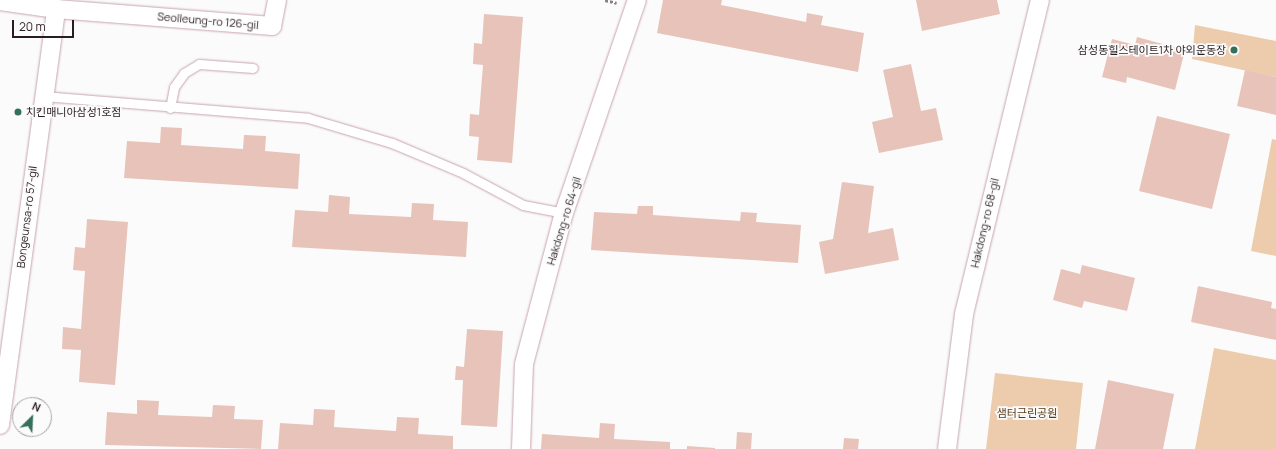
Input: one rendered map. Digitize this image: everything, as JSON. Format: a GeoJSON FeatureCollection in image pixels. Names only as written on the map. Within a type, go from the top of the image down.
{"type":"FeatureCollection","features":[{"type":"Feature","properties":{"kind":"street","name":"Seolleung-ro 126-gil"},"geometry":{"type":"LineString","coordinates":[[0,1],[56,9],[272,26],[277,0]]}},
{"type":"Feature","properties":{"kind":"street","name":"Hakdong-ro 64-gil"},"geometry":{"type":"LineString","coordinates":[[521,449],[524,364],[564,213],[637,0]]}},
{"type":"Feature","properties":{"kind":"street","name":"Hakdong-ro 68-gil"},"geometry":{"type":"LineString","coordinates":[[947,449],[964,314],[1040,0]]}},
{"type":"Feature","properties":{"kind":"street","name":"Bongeunsa-ro 57-gil"},"geometry":{"type":"LineString","coordinates":[[0,425],[43,96],[56,9]]}},
{"type":"Feature","properties":{"kind":"lane"},"geometry":{"type":"LineString","coordinates":[[170,108],[174,87],[184,73],[199,64],[252,68]]}},
{"type":"Feature","properties":{"kind":"lane"},"geometry":{"type":"LineString","coordinates":[[43,96],[170,108],[308,118],[392,143],[463,173],[523,205],[564,213]]}},
{"type":"Feature","properties":{"kind":"green space","name":"삼성동힐스테이트1차 야외운동장"},"geometry":{"type":"Polygon","coordinates":[[[1195,25],[1276,41],[1276,77],[1192,59],[1195,25]]]}},
{"type":"Feature","properties":{"kind":"green space"},"geometry":{"type":"Polygon","coordinates":[[[1272,139],[1276,140],[1276,256],[1251,251],[1272,139]]]}},
{"type":"Feature","properties":{"kind":"green space"},"geometry":{"type":"Polygon","coordinates":[[[1214,348],[1276,360],[1276,449],[1195,449],[1214,348]]]}},
{"type":"Feature","properties":{"kind":"green space","name":"샘터근린공원"},"geometry":{"type":"Polygon","coordinates":[[[995,373],[1083,383],[1076,449],[986,449],[995,373]]]}},
{"type":"Feature","properties":{"kind":"building"},"geometry":{"type":"Polygon","coordinates":[[[663,0],[722,0],[721,5],[806,22],[807,13],[823,16],[821,25],[864,33],[858,72],[657,33],[663,0]]]}},
{"type":"Feature","properties":{"kind":"building"},"geometry":{"type":"Polygon","coordinates":[[[916,0],[997,0],[1000,14],[922,31],[916,0]]]}},
{"type":"Feature","properties":{"kind":"building"},"geometry":{"type":"Polygon","coordinates":[[[484,14],[523,17],[512,163],[477,160],[479,137],[469,136],[470,114],[479,115],[483,65],[473,64],[474,43],[482,44],[484,14]]]}},
{"type":"Feature","properties":{"kind":"building"},"geometry":{"type":"Polygon","coordinates":[[[1137,37],[1185,50],[1175,90],[1127,77],[1126,83],[1102,77],[1112,39],[1135,45],[1137,37]]]}},
{"type":"Feature","properties":{"kind":"building"},"geometry":{"type":"Polygon","coordinates":[[[911,64],[921,111],[936,108],[943,140],[879,153],[872,122],[893,117],[883,70],[911,64]]]}},
{"type":"Feature","properties":{"kind":"building"},"geometry":{"type":"Polygon","coordinates":[[[1245,70],[1276,77],[1276,115],[1237,106],[1245,70]]]}},
{"type":"Feature","properties":{"kind":"building"},"geometry":{"type":"Polygon","coordinates":[[[1157,116],[1230,134],[1212,209],[1139,191],[1157,116]]]}},
{"type":"Feature","properties":{"kind":"building"},"geometry":{"type":"Polygon","coordinates":[[[161,127],[182,128],[181,145],[243,149],[244,135],[266,136],[265,151],[300,154],[298,189],[124,178],[127,141],[160,143],[161,127]]]}},
{"type":"Feature","properties":{"kind":"building"},"geometry":{"type":"Polygon","coordinates":[[[842,182],[874,186],[868,233],[893,228],[899,260],[825,274],[819,242],[833,239],[842,182]]]}},
{"type":"Feature","properties":{"kind":"building"},"geometry":{"type":"Polygon","coordinates":[[[329,195],[350,197],[349,214],[411,217],[412,203],[434,204],[433,220],[468,222],[466,257],[292,247],[295,210],[328,212],[329,195]]]}},
{"type":"Feature","properties":{"kind":"building"},"geometry":{"type":"Polygon","coordinates":[[[638,206],[653,206],[653,215],[740,221],[741,212],[757,213],[756,222],[801,225],[798,263],[591,250],[594,212],[637,214],[638,206]]]}},
{"type":"Feature","properties":{"kind":"building"},"geometry":{"type":"Polygon","coordinates":[[[87,219],[128,222],[115,385],[79,382],[81,350],[62,349],[63,327],[81,329],[85,271],[73,270],[75,247],[85,248],[87,219]]]}},
{"type":"Feature","properties":{"kind":"building"},"geometry":{"type":"Polygon","coordinates":[[[1082,265],[1135,278],[1127,311],[1084,301],[1082,308],[1053,300],[1061,269],[1080,274],[1082,265]]]}},
{"type":"Feature","properties":{"kind":"building"},"geometry":{"type":"Polygon","coordinates":[[[1198,286],[1272,302],[1271,308],[1276,309],[1276,340],[1191,322],[1198,286]]]}},
{"type":"Feature","properties":{"kind":"building"},"geometry":{"type":"Polygon","coordinates":[[[467,329],[503,331],[497,427],[461,425],[463,380],[455,380],[456,366],[464,367],[467,329]]]}},
{"type":"Feature","properties":{"kind":"building"},"geometry":{"type":"Polygon","coordinates":[[[1108,380],[1174,394],[1163,449],[1095,449],[1108,380]]]}},
{"type":"Feature","properties":{"kind":"building"},"geometry":{"type":"Polygon","coordinates":[[[137,400],[159,401],[158,415],[212,417],[213,405],[235,406],[234,419],[263,420],[261,449],[105,445],[107,412],[137,414],[137,400]]]}},
{"type":"Feature","properties":{"kind":"building"},"geometry":{"type":"Polygon","coordinates":[[[314,409],[335,410],[334,427],[396,431],[397,417],[419,418],[418,434],[453,436],[453,449],[278,449],[280,423],[313,425],[314,409]]]}},
{"type":"Feature","properties":{"kind":"building"},"geometry":{"type":"Polygon","coordinates":[[[600,423],[615,424],[614,439],[670,442],[670,449],[541,449],[542,434],[599,438],[600,423]]]}},
{"type":"Feature","properties":{"kind":"building"},"geometry":{"type":"Polygon","coordinates":[[[737,432],[752,433],[751,449],[736,449],[737,432]]]}},
{"type":"Feature","properties":{"kind":"building"},"geometry":{"type":"Polygon","coordinates":[[[844,438],[859,439],[858,449],[843,449],[844,438]]]}},
{"type":"Feature","properties":{"kind":"building"},"geometry":{"type":"Polygon","coordinates":[[[687,446],[715,448],[715,449],[687,449],[687,446]]]}},
{"type":"Feature","properties":{"kind":"place","name":"삼성동힐스테이트1차 야외운동장"},"geometry":{"type":"Point","coordinates":[1234,50]}},
{"type":"Feature","properties":{"kind":"place","name":"치킨매니아삼성1호점"},"geometry":{"type":"Point","coordinates":[18,112]}}]}
